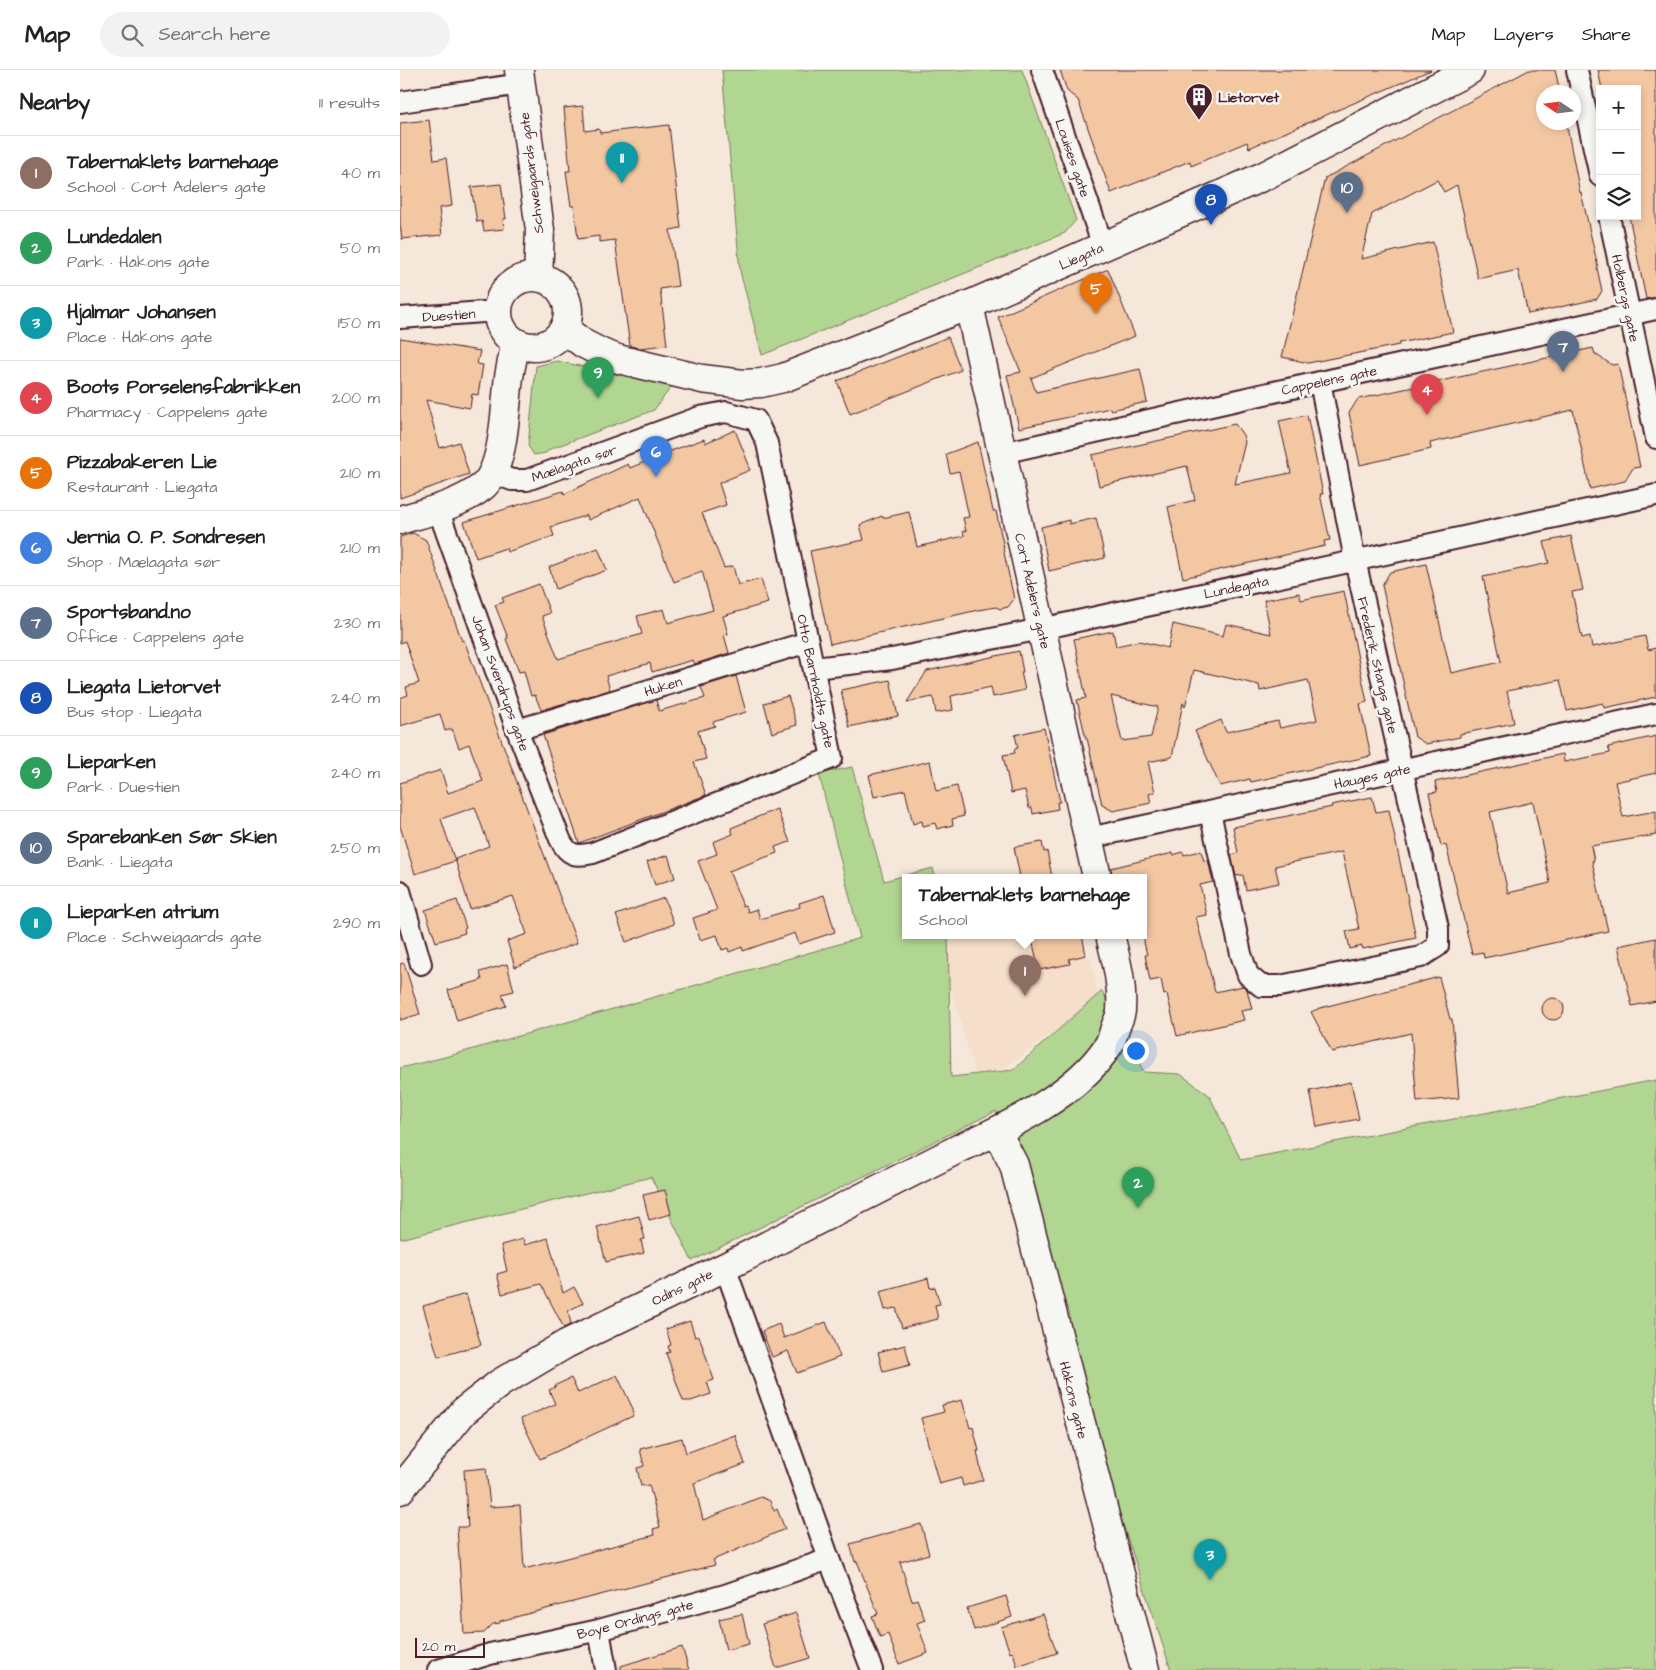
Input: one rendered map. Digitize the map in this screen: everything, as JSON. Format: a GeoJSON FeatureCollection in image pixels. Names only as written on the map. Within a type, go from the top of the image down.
{"type":"FeatureCollection","features":[{"type":"Feature","properties":{"kind":"street","name":"Louises gate"},"geometry":{"type":"LineString","coordinates":[[1042,70],[1103,246]]}},
{"type":"Feature","properties":{"kind":"street","name":"Liegata"},"geometry":{"type":"LineString","coordinates":[[564,328],[584,344],[618,359],[725,383],[743,384],[782,378],[969,304],[1279,169],[1470,70]]}},
{"type":"Feature","properties":{"kind":"street"},"geometry":{"type":"LineString","coordinates":[[1576,70],[1600,175]]}},
{"type":"Feature","properties":{"kind":"street"},"geometry":{"type":"LineString","coordinates":[[400,102],[520,77]]}},
{"type":"Feature","properties":{"kind":"street","name":"Schweigaards gate"},"geometry":{"type":"LineString","coordinates":[[520,77],[540,230],[538,276]]}},
{"type":"Feature","properties":{"kind":"street","name":"Holbergs gate"},"geometry":{"type":"LineString","coordinates":[[1610,220],[1656,438]]}},
{"type":"Feature","properties":{"kind":"street"},"geometry":{"type":"LineString","coordinates":[[538,276],[558,287],[568,307],[568,318],[559,336],[543,346],[534,348],[524,347],[504,333],[497,312],[499,299],[512,283],[520,278],[538,276]]}},
{"type":"Feature","properties":{"kind":"street","name":"Cort Adelers gate"},"geometry":{"type":"LineString","coordinates":[[969,304],[1096,874]]}},
{"type":"Feature","properties":{"kind":"street","name":"Cappelens gate"},"geometry":{"type":"LineString","coordinates":[[1002,453],[1656,309]]}},
{"type":"Feature","properties":{"kind":"street","name":"Duestien"},"geometry":{"type":"LineString","coordinates":[[400,318],[497,312]]}},
{"type":"Feature","properties":{"kind":"street"},"geometry":{"type":"LineString","coordinates":[[400,520],[438,509],[471,494],[483,486],[493,473],[501,448],[509,376],[516,343]]}},
{"type":"Feature","properties":{"kind":"street","name":"Frederik Stangs gate"},"geometry":{"type":"LineString","coordinates":[[1210,812],[1241,954],[1248,975],[1261,986],[1280,986],[1421,957],[1438,946],[1438,928],[1355,560],[1320,382]]}},
{"type":"Feature","properties":{"kind":"street","name":"Mælagata sør"},"geometry":{"type":"LineString","coordinates":[[493,473],[512,480],[527,480],[700,417],[726,412],[756,420]]}},
{"type":"Feature","properties":{"kind":"street","name":"Otto Barnholdts gate"},"geometry":{"type":"LineString","coordinates":[[571,854],[580,856],[593,853],[832,758],[767,443],[756,420]]}},
{"type":"Feature","properties":{"kind":"street","name":"Lundegata"},"geometry":{"type":"LineString","coordinates":[[814,668],[892,659],[1041,629],[1656,495]]}},
{"type":"Feature","properties":{"kind":"street","name":"Johan Sverdrups gate"},"geometry":{"type":"LineString","coordinates":[[438,509],[518,730],[560,839],[564,848],[571,854]]}},
{"type":"Feature","properties":{"kind":"street","name":"Huken"},"geometry":{"type":"LineString","coordinates":[[518,730],[808,642]]}},
{"type":"Feature","properties":{"kind":"street","name":"Hauges gate"},"geometry":{"type":"LineString","coordinates":[[1088,838],[1656,714]]}},
{"type":"Feature","properties":{"kind":"street"},"geometry":{"type":"LineString","coordinates":[[400,891],[421,964]]}},
{"type":"Feature","properties":{"kind":"street"},"geometry":{"type":"LineString","coordinates":[[997,1132],[1034,1111],[1078,1081],[1110,1044],[1121,1012],[1121,984],[1111,939]]}},
{"type":"Feature","properties":{"kind":"street","name":"Odins gate"},"geometry":{"type":"LineString","coordinates":[[400,1490],[464,1411],[500,1383],[566,1344],[725,1267],[960,1148],[997,1132]]}},
{"type":"Feature","properties":{"kind":"street","name":"Håkons gate"},"geometry":{"type":"LineString","coordinates":[[997,1132],[1014,1165],[1145,1670]]}},
{"type":"Feature","properties":{"kind":"street"},"geometry":{"type":"LineString","coordinates":[[725,1267],[829,1559],[872,1670]]}},
{"type":"Feature","properties":{"kind":"street","name":"Boye Ordings gate"},"geometry":{"type":"LineString","coordinates":[[438,1670],[490,1654],[599,1630],[725,1595],[829,1559]]}},
{"type":"Feature","properties":{"kind":"street"},"geometry":{"type":"LineString","coordinates":[[599,1630],[606,1670]]}},
{"type":"Feature","properties":{"kind":"shaded area"},"geometry":{"type":"Polygon","coordinates":[[[942,939],[1080,939],[1084,958],[1091,957],[1098,998],[1011,1064],[982,1079],[974,1070],[947,975],[901,949],[942,939]]]}},
{"type":"Feature","properties":{"kind":"green space"},"geometry":{"type":"Polygon","coordinates":[[[722,70],[1022,70],[1076,220],[1065,233],[762,355],[740,271],[722,70]]]}},
{"type":"Feature","properties":{"kind":"green space"},"geometry":{"type":"Polygon","coordinates":[[[557,361],[672,386],[654,410],[550,449],[546,453],[534,455],[528,446],[536,366],[557,361]]]}},
{"type":"Feature","properties":{"kind":"green space"},"geometry":{"type":"Polygon","coordinates":[[[852,767],[884,881],[902,876],[902,939],[948,939],[951,1077],[1013,1070],[1102,991],[1144,1072],[1180,1074],[1209,1095],[1241,1160],[1656,1080],[1656,1670],[1171,1670],[1104,1467],[996,1111],[692,1261],[651,1177],[400,1239],[400,1068],[449,1056],[860,938],[819,774],[852,767]]]}},
{"type":"Feature","properties":{"kind":"green space"},"geometry":{"type":"Polygon","coordinates":[[[933,868],[934,874],[910,874],[933,868]]]}},
{"type":"Feature","properties":{"kind":"building","name":"Lietorvet"},"geometry":{"type":"Polygon","coordinates":[[[1060,70],[1431,70],[1249,148],[1247,142],[1191,166],[1190,161],[1111,193],[1078,100],[1067,91],[1060,70]]]}},
{"type":"Feature","properties":{"kind":"building"},"geometry":{"type":"Polygon","coordinates":[[[1529,70],[1555,70],[1558,85],[1536,85],[1536,130],[1568,130],[1602,291],[1597,299],[1528,314],[1518,270],[1478,279],[1457,185],[1444,192],[1437,180],[1372,214],[1361,259],[1433,242],[1453,332],[1308,363],[1282,357],[1325,178],[1529,70]]]}},
{"type":"Feature","properties":{"kind":"building"},"geometry":{"type":"Polygon","coordinates":[[[1598,70],[1656,70],[1656,297],[1646,299],[1630,220],[1641,220],[1641,85],[1601,85],[1598,70]]]}},
{"type":"Feature","properties":{"kind":"building"},"geometry":{"type":"Polygon","coordinates":[[[583,106],[585,131],[599,129],[600,133],[669,125],[681,228],[670,230],[678,286],[660,289],[667,345],[640,348],[630,346],[615,240],[599,242],[599,236],[578,239],[574,206],[571,206],[566,171],[570,171],[564,108],[583,106]]]}},
{"type":"Feature","properties":{"kind":"building"},"geometry":{"type":"Polygon","coordinates":[[[429,120],[434,160],[446,158],[452,206],[439,208],[442,235],[402,239],[400,224],[400,123],[429,120]]]}},
{"type":"Feature","properties":{"kind":"building"},"geometry":{"type":"Polygon","coordinates":[[[501,184],[506,219],[503,219],[504,229],[484,231],[482,221],[477,222],[471,187],[501,184]]]}},
{"type":"Feature","properties":{"kind":"building"},"geometry":{"type":"Polygon","coordinates":[[[1108,269],[1135,336],[1031,378],[1036,392],[1140,369],[1147,402],[1019,428],[1007,375],[1021,372],[998,317],[1108,269]]]}},
{"type":"Feature","properties":{"kind":"building"},"geometry":{"type":"Polygon","coordinates":[[[948,337],[961,370],[850,414],[837,381],[948,337]]]}},
{"type":"Feature","properties":{"kind":"building"},"geometry":{"type":"Polygon","coordinates":[[[400,338],[480,351],[477,364],[483,365],[478,395],[472,394],[470,408],[426,400],[440,448],[459,442],[469,474],[400,498],[400,338]]]}},
{"type":"Feature","properties":{"kind":"building"},"geometry":{"type":"Polygon","coordinates":[[[1593,348],[1595,354],[1612,365],[1618,364],[1640,467],[1633,468],[1625,481],[1590,489],[1573,410],[1430,443],[1431,449],[1360,465],[1349,413],[1358,399],[1593,348]]]}},
{"type":"Feature","properties":{"kind":"building"},"geometry":{"type":"Polygon","coordinates":[[[1307,415],[1323,494],[1320,494],[1330,540],[1324,541],[1325,546],[1183,578],[1168,507],[1195,500],[1187,466],[1099,486],[1092,455],[1235,424],[1243,435],[1245,442],[1235,484],[1291,473],[1279,421],[1307,415]]]}},
{"type":"Feature","properties":{"kind":"building"},"geometry":{"type":"Polygon","coordinates":[[[735,430],[750,470],[719,483],[726,505],[702,513],[724,568],[733,566],[738,585],[761,579],[768,603],[723,616],[728,634],[724,635],[729,653],[695,664],[693,660],[652,672],[650,663],[606,676],[610,690],[541,710],[535,695],[531,696],[524,671],[519,672],[506,639],[508,638],[495,605],[504,602],[502,598],[539,584],[550,613],[542,616],[558,659],[642,634],[637,616],[664,609],[668,623],[713,610],[702,571],[674,582],[640,497],[588,520],[587,515],[551,527],[554,536],[507,552],[506,548],[476,558],[464,522],[563,491],[564,494],[628,464],[630,468],[676,449],[704,439],[705,443],[735,430]]]}},
{"type":"Feature","properties":{"kind":"building"},"geometry":{"type":"Polygon","coordinates":[[[978,442],[993,511],[996,511],[1014,599],[1008,607],[1000,609],[996,607],[978,610],[830,644],[810,551],[864,540],[860,525],[882,516],[883,518],[909,512],[917,547],[964,536],[963,531],[966,531],[963,518],[969,517],[959,471],[950,473],[946,454],[978,442]]]}},
{"type":"Feature","properties":{"kind":"building"},"geometry":{"type":"Polygon","coordinates":[[[1096,518],[1105,558],[1049,571],[1041,527],[1069,520],[1069,524],[1096,518]]]}},
{"type":"Feature","properties":{"kind":"building"},"geometry":{"type":"Polygon","coordinates":[[[413,533],[426,540],[462,641],[464,640],[577,943],[515,967],[507,941],[527,934],[513,896],[470,909],[455,859],[489,846],[475,807],[441,819],[455,861],[415,874],[400,826],[400,783],[441,770],[448,793],[483,781],[469,744],[459,748],[452,729],[445,731],[440,714],[400,726],[400,698],[408,695],[406,687],[419,683],[405,641],[400,643],[400,537],[413,533]]]}},
{"type":"Feature","properties":{"kind":"building"},"geometry":{"type":"Polygon","coordinates":[[[1571,536],[1583,590],[1572,592],[1582,638],[1590,636],[1592,647],[1645,636],[1648,650],[1656,648],[1656,697],[1604,708],[1603,703],[1567,711],[1560,680],[1507,691],[1514,723],[1460,734],[1460,737],[1426,744],[1415,737],[1382,585],[1390,572],[1426,564],[1451,673],[1501,662],[1483,577],[1549,563],[1544,542],[1571,536]]]}},
{"type":"Feature","properties":{"kind":"building"},"geometry":{"type":"Polygon","coordinates":[[[598,548],[607,570],[556,589],[549,567],[598,548]]]}},
{"type":"Feature","properties":{"kind":"building"},"geometry":{"type":"Polygon","coordinates":[[[1344,591],[1367,702],[1360,704],[1371,756],[1251,782],[1250,779],[1220,786],[1195,731],[1221,720],[1226,732],[1278,721],[1280,728],[1317,720],[1308,680],[1260,691],[1259,685],[1194,670],[1185,707],[1183,703],[1172,757],[1148,762],[1155,792],[1149,794],[1151,803],[1113,811],[1102,805],[1077,700],[1086,698],[1074,639],[1113,631],[1116,646],[1139,641],[1168,648],[1173,624],[1223,636],[1226,624],[1271,634],[1264,600],[1299,593],[1301,600],[1344,591]],[[1111,696],[1122,741],[1151,737],[1158,707],[1111,696]]]}},
{"type":"Feature","properties":{"kind":"building"},"geometry":{"type":"Polygon","coordinates":[[[1019,651],[1025,690],[993,697],[991,687],[951,696],[953,710],[936,713],[933,697],[907,702],[927,671],[1019,651]]]}},
{"type":"Feature","properties":{"kind":"building"},"geometry":{"type":"Polygon","coordinates":[[[736,676],[746,712],[713,722],[715,726],[698,731],[706,759],[694,762],[706,795],[579,843],[543,735],[656,700],[659,711],[705,698],[701,687],[736,676]]]}},
{"type":"Feature","properties":{"kind":"building"},"geometry":{"type":"Polygon","coordinates":[[[890,680],[898,716],[849,727],[841,690],[890,680]]]}},
{"type":"Feature","properties":{"kind":"building"},"geometry":{"type":"Polygon","coordinates":[[[788,696],[797,725],[772,733],[764,703],[788,696]]]}},
{"type":"Feature","properties":{"kind":"building"},"geometry":{"type":"Polygon","coordinates":[[[1044,728],[1060,802],[1057,802],[1058,809],[1033,814],[1032,808],[1029,808],[1025,790],[1011,793],[1003,755],[1015,753],[1014,749],[1018,748],[1015,735],[1044,728]]]}},
{"type":"Feature","properties":{"kind":"building"},"geometry":{"type":"Polygon","coordinates":[[[1656,736],[1656,773],[1615,782],[1623,817],[1656,811],[1656,835],[1591,846],[1594,861],[1592,861],[1608,931],[1484,958],[1483,952],[1472,954],[1446,845],[1441,846],[1429,793],[1437,792],[1435,782],[1563,754],[1564,762],[1610,753],[1608,747],[1656,736]],[[1533,802],[1490,812],[1508,893],[1550,883],[1533,802]]]}},
{"type":"Feature","properties":{"kind":"building"},"geometry":{"type":"Polygon","coordinates":[[[930,761],[936,791],[957,786],[964,816],[952,819],[953,825],[937,829],[935,823],[923,826],[922,821],[913,824],[905,790],[874,797],[869,775],[930,761]]]}},
{"type":"Feature","properties":{"kind":"building"},"geometry":{"type":"Polygon","coordinates":[[[1372,797],[1376,812],[1389,810],[1416,938],[1363,949],[1362,946],[1350,949],[1346,931],[1359,929],[1342,852],[1275,866],[1279,883],[1246,890],[1243,875],[1236,876],[1231,855],[1238,853],[1233,827],[1372,797]]]}},
{"type":"Feature","properties":{"kind":"building"},"geometry":{"type":"Polygon","coordinates":[[[777,809],[790,842],[775,847],[777,853],[729,871],[743,906],[746,905],[748,912],[757,909],[760,919],[800,907],[799,903],[824,895],[835,932],[799,944],[795,933],[743,951],[742,947],[729,952],[728,948],[722,950],[717,935],[700,940],[693,918],[717,910],[698,861],[717,854],[713,842],[733,834],[731,828],[777,809]]]}},
{"type":"Feature","properties":{"kind":"building"},"geometry":{"type":"Polygon","coordinates":[[[1042,842],[1044,852],[1047,851],[1051,874],[1019,874],[1014,847],[1042,842]]]}},
{"type":"Feature","properties":{"kind":"building"},"geometry":{"type":"Polygon","coordinates":[[[1201,851],[1204,861],[1208,860],[1213,882],[1200,885],[1207,915],[1196,917],[1215,992],[1243,986],[1247,990],[1252,1009],[1241,1011],[1244,1020],[1177,1036],[1167,994],[1164,995],[1161,979],[1150,981],[1145,955],[1147,955],[1144,939],[1147,939],[1147,874],[1112,874],[1111,868],[1173,853],[1173,855],[1183,852],[1184,855],[1201,851]]]}},
{"type":"Feature","properties":{"kind":"building"},"geometry":{"type":"Polygon","coordinates":[[[668,855],[675,878],[655,885],[647,862],[668,855]]]}},
{"type":"Feature","properties":{"kind":"building"},"geometry":{"type":"Polygon","coordinates":[[[664,898],[674,924],[626,942],[616,915],[664,898]]]}},
{"type":"Feature","properties":{"kind":"building"},"geometry":{"type":"Polygon","coordinates":[[[457,900],[466,928],[464,929],[465,933],[436,942],[425,910],[457,900]]]}},
{"type":"Feature","properties":{"kind":"building"},"geometry":{"type":"Polygon","coordinates":[[[1656,938],[1656,1001],[1632,1006],[1618,946],[1656,938]]]}},
{"type":"Feature","properties":{"kind":"building"},"geometry":{"type":"Polygon","coordinates":[[[1032,939],[1083,939],[1086,955],[1069,959],[1070,964],[1039,970],[1032,939]]]}},
{"type":"Feature","properties":{"kind":"building"},"geometry":{"type":"Polygon","coordinates":[[[404,963],[420,1014],[400,1020],[400,964],[404,963]]]}},
{"type":"Feature","properties":{"kind":"building"},"geometry":{"type":"Polygon","coordinates":[[[507,964],[514,991],[502,994],[506,1006],[457,1021],[448,990],[482,980],[480,972],[507,964]]]}},
{"type":"Feature","properties":{"kind":"building"},"geometry":{"type":"Polygon","coordinates":[[[1439,977],[1450,1019],[1452,1019],[1459,1098],[1417,1102],[1411,1033],[1332,1052],[1311,1012],[1320,1008],[1439,977]]]}},
{"type":"Feature","properties":{"kind":"building"},"geometry":{"type":"Polygon","coordinates":[[[1553,998],[1561,1001],[1564,1009],[1561,1017],[1553,1020],[1545,1017],[1542,1009],[1545,1001],[1553,998]]]}},
{"type":"Feature","properties":{"kind":"building"},"geometry":{"type":"Polygon","coordinates":[[[1351,1082],[1359,1119],[1317,1127],[1310,1091],[1351,1082]]]}},
{"type":"Feature","properties":{"kind":"building"},"geometry":{"type":"Polygon","coordinates":[[[665,1190],[671,1214],[649,1220],[643,1195],[665,1190]]]}},
{"type":"Feature","properties":{"kind":"building"},"geometry":{"type":"Polygon","coordinates":[[[639,1216],[645,1239],[641,1240],[644,1253],[606,1262],[597,1227],[639,1216]]]}},
{"type":"Feature","properties":{"kind":"building"},"geometry":{"type":"Polygon","coordinates":[[[548,1238],[563,1293],[574,1287],[583,1303],[568,1311],[571,1324],[564,1328],[541,1284],[502,1294],[497,1274],[507,1271],[501,1245],[523,1239],[525,1245],[548,1238]]]}},
{"type":"Feature","properties":{"kind":"building"},"geometry":{"type":"Polygon","coordinates":[[[928,1278],[930,1288],[935,1287],[940,1304],[935,1305],[938,1319],[902,1328],[896,1308],[885,1310],[880,1291],[928,1278]]]}},
{"type":"Feature","properties":{"kind":"building"},"geometry":{"type":"Polygon","coordinates":[[[466,1294],[481,1345],[438,1357],[423,1306],[466,1294]]]}},
{"type":"Feature","properties":{"kind":"building"},"geometry":{"type":"Polygon","coordinates":[[[690,1321],[695,1337],[699,1336],[714,1380],[707,1382],[711,1394],[691,1401],[683,1401],[666,1353],[670,1352],[668,1346],[671,1345],[666,1329],[690,1321]]]}},
{"type":"Feature","properties":{"kind":"building"},"geometry":{"type":"Polygon","coordinates":[[[826,1322],[840,1357],[797,1373],[788,1351],[772,1357],[762,1331],[779,1324],[784,1338],[826,1322]]]}},
{"type":"Feature","properties":{"kind":"building"},"geometry":{"type":"Polygon","coordinates":[[[905,1345],[910,1365],[883,1372],[878,1352],[905,1345]]]}},
{"type":"Feature","properties":{"kind":"building"},"geometry":{"type":"Polygon","coordinates":[[[617,1375],[633,1409],[633,1416],[540,1459],[521,1419],[555,1404],[549,1390],[571,1378],[578,1393],[617,1375]]]}},
{"type":"Feature","properties":{"kind":"building"},"geometry":{"type":"Polygon","coordinates":[[[962,1400],[970,1428],[973,1427],[983,1480],[963,1486],[961,1478],[939,1484],[921,1418],[944,1412],[942,1405],[962,1400]]]}},
{"type":"Feature","properties":{"kind":"building"},"geometry":{"type":"Polygon","coordinates":[[[735,1435],[745,1464],[694,1483],[703,1520],[761,1497],[770,1501],[774,1511],[777,1509],[785,1529],[713,1560],[715,1565],[500,1621],[500,1623],[493,1624],[484,1633],[464,1634],[457,1527],[468,1527],[464,1470],[486,1468],[490,1507],[520,1505],[524,1569],[655,1535],[653,1529],[660,1527],[649,1485],[641,1486],[637,1468],[644,1466],[640,1449],[682,1438],[686,1453],[735,1435]]]}},
{"type":"Feature","properties":{"kind":"building"},"geometry":{"type":"Polygon","coordinates":[[[921,1524],[929,1554],[900,1562],[912,1601],[917,1599],[925,1620],[917,1623],[928,1653],[899,1664],[888,1634],[880,1637],[872,1616],[878,1614],[857,1561],[855,1562],[850,1544],[921,1524]]]}},
{"type":"Feature","properties":{"kind":"building"},"geometry":{"type":"Polygon","coordinates":[[[1006,1596],[1012,1617],[974,1630],[967,1608],[1006,1596]]]}},
{"type":"Feature","properties":{"kind":"building"},"geometry":{"type":"Polygon","coordinates":[[[796,1613],[810,1658],[776,1668],[762,1624],[796,1613]]]}},
{"type":"Feature","properties":{"kind":"building"},"geometry":{"type":"Polygon","coordinates":[[[742,1614],[749,1644],[726,1650],[719,1619],[742,1614]]]}},
{"type":"Feature","properties":{"kind":"building"},"geometry":{"type":"Polygon","coordinates":[[[1043,1614],[1057,1653],[1017,1666],[1013,1652],[1010,1653],[1001,1627],[1043,1614]]]}},
{"type":"Feature","properties":{"kind":"building"},"geometry":{"type":"Polygon","coordinates":[[[682,1647],[689,1670],[621,1670],[621,1666],[682,1647]]]}},
{"type":"Feature","properties":{"kind":"place","name":"Lietorvet"},"geometry":{"type":"Point","coordinates":[1199,121]}},
{"type":"Feature","properties":{"kind":"place","name":"Lieparken atrium"},"geometry":{"type":"Point","coordinates":[622,183]}},
{"type":"Feature","properties":{"kind":"place","name":"Sparebanken Sør Skien"},"geometry":{"type":"Point","coordinates":[1347,213]}},
{"type":"Feature","properties":{"kind":"place","name":"Liegata Lietorvet"},"geometry":{"type":"Point","coordinates":[1211,225]}},
{"type":"Feature","properties":{"kind":"place","name":"Pizzabakeren Lie"},"geometry":{"type":"Point","coordinates":[1096,314]}},
{"type":"Feature","properties":{"kind":"place","name":"Sportsband.no"},"geometry":{"type":"Point","coordinates":[1563,372]}},
{"type":"Feature","properties":{"kind":"place","name":"Lieparken"},"geometry":{"type":"Point","coordinates":[598,398]}},
{"type":"Feature","properties":{"kind":"place","name":"Boots Porselensfabrikken"},"geometry":{"type":"Point","coordinates":[1427,415]}},
{"type":"Feature","properties":{"kind":"place","name":"Jernia O. P. Sondresen"},"geometry":{"type":"Point","coordinates":[656,477]}},
{"type":"Feature","properties":{"kind":"place","name":"Tabernaklets barnehage"},"geometry":{"type":"Point","coordinates":[1025,996]}},
{"type":"Feature","properties":{"kind":"place","name":"Lundedalen"},"geometry":{"type":"Point","coordinates":[1138,1208]}},
{"type":"Feature","properties":{"kind":"place","name":"Hjalmar Johansen"},"geometry":{"type":"Point","coordinates":[1210,1580]}}]}
